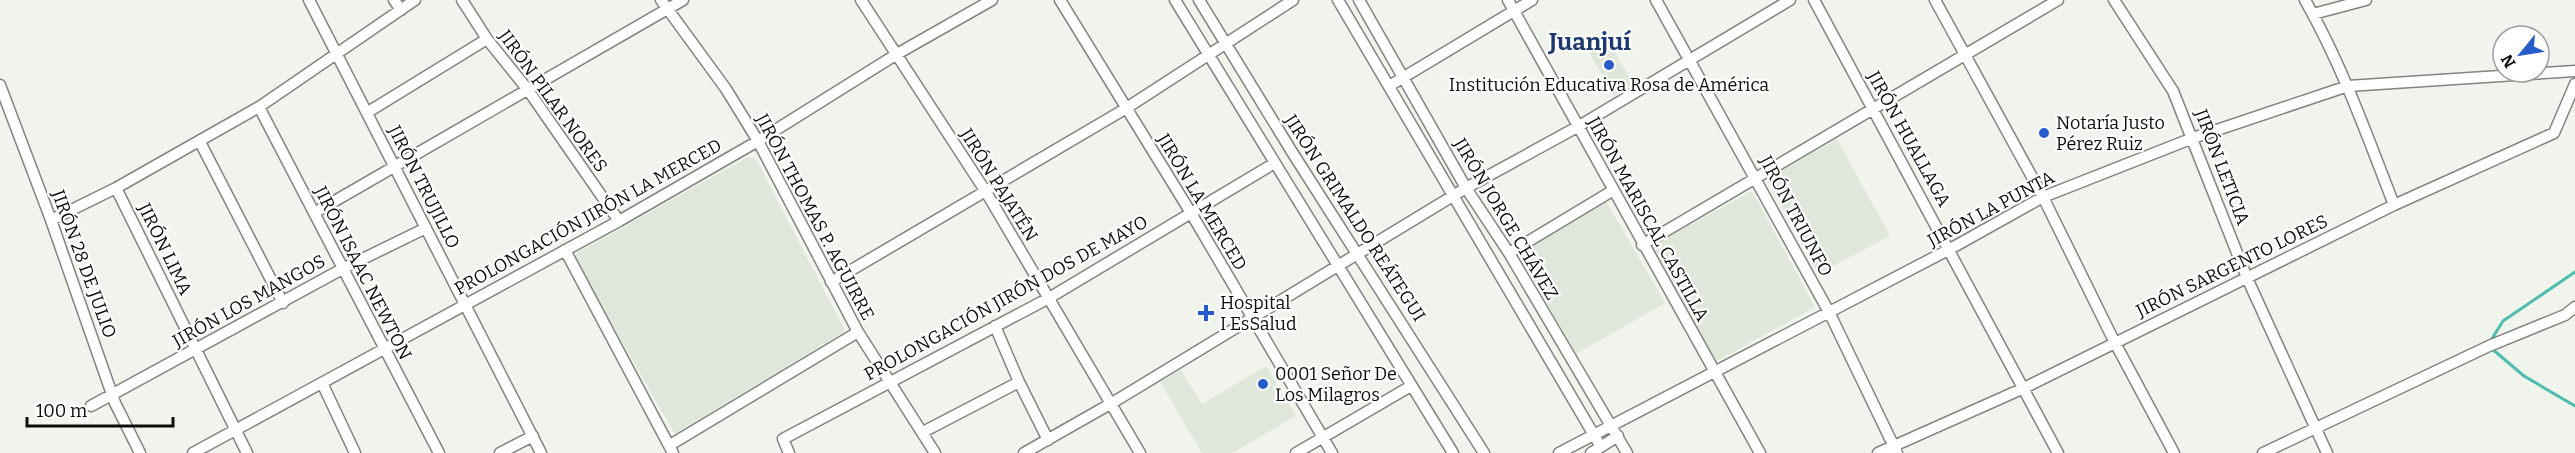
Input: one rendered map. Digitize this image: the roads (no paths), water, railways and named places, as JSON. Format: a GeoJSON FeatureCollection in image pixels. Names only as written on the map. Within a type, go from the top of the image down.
{"type":"FeatureCollection","features":[{"type":"Feature","properties":{"kind":"street","name":"JIRÓN TRUJILLO"},"geometry":{"type":"LineString","coordinates":[[309,0],[541,453]]}},
{"type":"Feature","properties":{"kind":"street"},"geometry":{"type":"LineString","coordinates":[[394,0],[400,10]]}},
{"type":"Feature","properties":{"kind":"street"},"geometry":{"type":"LineString","coordinates":[[51,220],[116,189],[259,107],[415,0]]}},
{"type":"Feature","properties":{"kind":"street","name":"JIRÓN PILAR NORES"},"geometry":{"type":"LineString","coordinates":[[462,0],[487,39],[528,90],[619,221]]}},
{"type":"Feature","properties":{"kind":"street"},"geometry":{"type":"LineString","coordinates":[[314,213],[528,90],[664,4],[683,0]]}},
{"type":"Feature","properties":{"kind":"street","name":"JIRÓN PAJATÉN"},"geometry":{"type":"LineString","coordinates":[[861,0],[986,192],[1140,453]]}},
{"type":"Feature","properties":{"kind":"street","name":"PROLONGACIÓN JIRÓN LA MERCED"},"geometry":{"type":"LineString","coordinates":[[193,453],[234,429],[323,385],[465,303],[619,221],[758,141],[897,54],[992,0]]}},
{"type":"Feature","properties":{"kind":"street","name":"JIRÓN LA MERCED"},"geometry":{"type":"LineString","coordinates":[[1060,0],[1125,110],[1191,213],[1332,453]]}},
{"type":"Feature","properties":{"kind":"street","name":"JIRÓN GRIMALDO REÁTEGUI"},"geometry":{"type":"LineString","coordinates":[[1175,0],[1273,164],[1453,453]]}},
{"type":"Feature","properties":{"kind":"street","name":"JIRÓN GRIMALDO REÁTEGUI"},"geometry":{"type":"LineString","coordinates":[[1199,0],[1484,453]]}},
{"type":"Feature","properties":{"kind":"street"},"geometry":{"type":"LineString","coordinates":[[831,282],[1125,110],[1293,0]]}},
{"type":"Feature","properties":{"kind":"street","name":"JIRÓN JORGE CHÁVEZ"},"geometry":{"type":"LineString","coordinates":[[1338,0],[1601,447]]}},
{"type":"Feature","properties":{"kind":"street","name":"JIRÓN JORGE CHÁVEZ"},"geometry":{"type":"LineString","coordinates":[[1359,0],[1466,188],[1509,253],[1628,453]]}},
{"type":"Feature","properties":{"kind":"street","name":"JIRÓN MARISCAL CASTILLA"},"geometry":{"type":"LineString","coordinates":[[1508,0],[1579,126],[1642,245],[1760,453]]}},
{"type":"Feature","properties":{"kind":"street"},"geometry":{"type":"LineString","coordinates":[[1389,86],[1532,0]]}},
{"type":"Feature","properties":{"kind":"street","name":"JIRÓN TRIUNFO"},"geometry":{"type":"LineString","coordinates":[[1656,0],[1757,177],[1829,312],[1895,449]]}},
{"type":"Feature","properties":{"kind":"street"},"geometry":{"type":"LineString","coordinates":[[1024,453],[1112,403],[1466,188],[1579,126],[1790,0]]}},
{"type":"Feature","properties":{"kind":"street","name":"JIRÓN HUALLAGA"},"geometry":{"type":"LineString","coordinates":[[1814,0],[2058,453]]}},
{"type":"Feature","properties":{"kind":"street"},"geometry":{"type":"LineString","coordinates":[[1935,0],[2043,197],[2114,341],[2174,453]]}},
{"type":"Feature","properties":{"kind":"street"},"geometry":{"type":"LineString","coordinates":[[1642,245],[2058,0]]}},
{"type":"Feature","properties":{"kind":"street","name":"JIRÓN LETICIA"},"geometry":{"type":"LineString","coordinates":[[2114,0],[2173,91],[2247,278],[2313,427],[2327,453]]}},
{"type":"Feature","properties":{"kind":"street"},"geometry":{"type":"LineString","coordinates":[[2305,0],[2348,86],[2394,205]]}},
{"type":"Feature","properties":{"kind":"street"},"geometry":{"type":"LineString","coordinates":[[2313,14],[2366,0]]}},
{"type":"Feature","properties":{"kind":"street","name":"JIRÓN THOMAS P. AGUIRRE"},"geometry":{"type":"LineString","coordinates":[[664,4],[726,89],[758,141],[858,332],[935,453]]}},
{"type":"Feature","properties":{"kind":"street"},"geometry":{"type":"LineString","coordinates":[[368,112],[487,39]]}},
{"type":"Feature","properties":{"kind":"street","name":"JIRÓN LA PUNTA"},"geometry":{"type":"LineString","coordinates":[[1559,453],[1950,249],[2043,197],[2193,138],[2348,86],[2575,71]]}},
{"type":"Feature","properties":{"kind":"street","name":"JIRÓN SARGENTO LORES"},"geometry":{"type":"LineString","coordinates":[[1878,453],[1895,449],[2024,388],[2114,341],[2394,205],[2554,133],[2575,84]]}},
{"type":"Feature","properties":{"kind":"street","name":"JIRÓN 28 DE JULIO"},"geometry":{"type":"LineString","coordinates":[[1,88],[113,395],[140,453]]}},
{"type":"Feature","properties":{"kind":"street","name":"JIRÓN ISAAC NEWTON"},"geometry":{"type":"LineString","coordinates":[[259,107],[344,268],[384,350],[440,453]]}},
{"type":"Feature","properties":{"kind":"street"},"geometry":{"type":"LineString","coordinates":[[200,142],[282,303]]}},
{"type":"Feature","properties":{"kind":"street","name":"PROLONGACIÓN JIRÓN DOS DE MAYO"},"geometry":{"type":"LineString","coordinates":[[789,453],[783,439],[1049,298],[1273,164]]}},
{"type":"Feature","properties":{"kind":"street","name":"JIRÓN LIMA"},"geometry":{"type":"LineString","coordinates":[[116,189],[247,453]]}},
{"type":"Feature","properties":{"kind":"street"},"geometry":{"type":"LineString","coordinates":[[1509,253],[1612,191]]}},
{"type":"Feature","properties":{"kind":"street","name":"JIRÓN LOS MANGOS"},"geometry":{"type":"LineString","coordinates":[[91,406],[344,268],[426,228]]}},
{"type":"Feature","properties":{"kind":"street"},"geometry":{"type":"LineString","coordinates":[[565,250],[671,449],[858,332]]}},
{"type":"Feature","properties":{"kind":"street"},"geometry":{"type":"LineString","coordinates":[[2263,453],[2313,427],[2565,315],[2575,307]]}},
{"type":"Feature","properties":{"kind":"street"},"geometry":{"type":"LineString","coordinates":[[995,326],[1019,382],[1048,440]]}},
{"type":"Feature","properties":{"kind":"street"},"geometry":{"type":"LineString","coordinates":[[923,432],[1019,382]]}},
{"type":"Feature","properties":{"kind":"street"},"geometry":{"type":"LineString","coordinates":[[323,385],[355,453]]}},
{"type":"Feature","properties":{"kind":"street"},"geometry":{"type":"LineString","coordinates":[[1296,453],[1411,386]]}},
{"type":"Feature","properties":{"kind":"street"},"geometry":{"type":"LineString","coordinates":[[500,453],[533,436]]}},
{"type":"Feature","properties":{"kind":"street"},"geometry":{"type":"LineString","coordinates":[[1591,453],[1618,436]]}},
{"type":"Feature","properties":{"kind":"waterway"},"geometry":{"type":"LineString","coordinates":[[2490,342],[2503,321],[2575,272]]}},
{"type":"Feature","properties":{"kind":"waterway"},"geometry":{"type":"LineString","coordinates":[[2491,348],[2524,376],[2575,406]]}},
{"type":"Feature","properties":{"kind":"place","name":"Institución Educativa Rosa de América"},"geometry":{"type":"Point","coordinates":[1609,65]}},
{"type":"Feature","properties":{"kind":"place","name":"Notaría Justo Pérez Ruiz"},"geometry":{"type":"Point","coordinates":[2044,133]}},
{"type":"Feature","properties":{"kind":"place","name":"Hospital I EsSalud"},"geometry":{"type":"Point","coordinates":[1206,313]}},
{"type":"Feature","properties":{"kind":"place","name":"0001 Señor De Los Milagros"},"geometry":{"type":"Point","coordinates":[1263,384]}},
{"type":"Feature","properties":{"kind":"district","name":"Juanjuí"},"geometry":{"type":"Point","coordinates":[1590,42]}}]}
